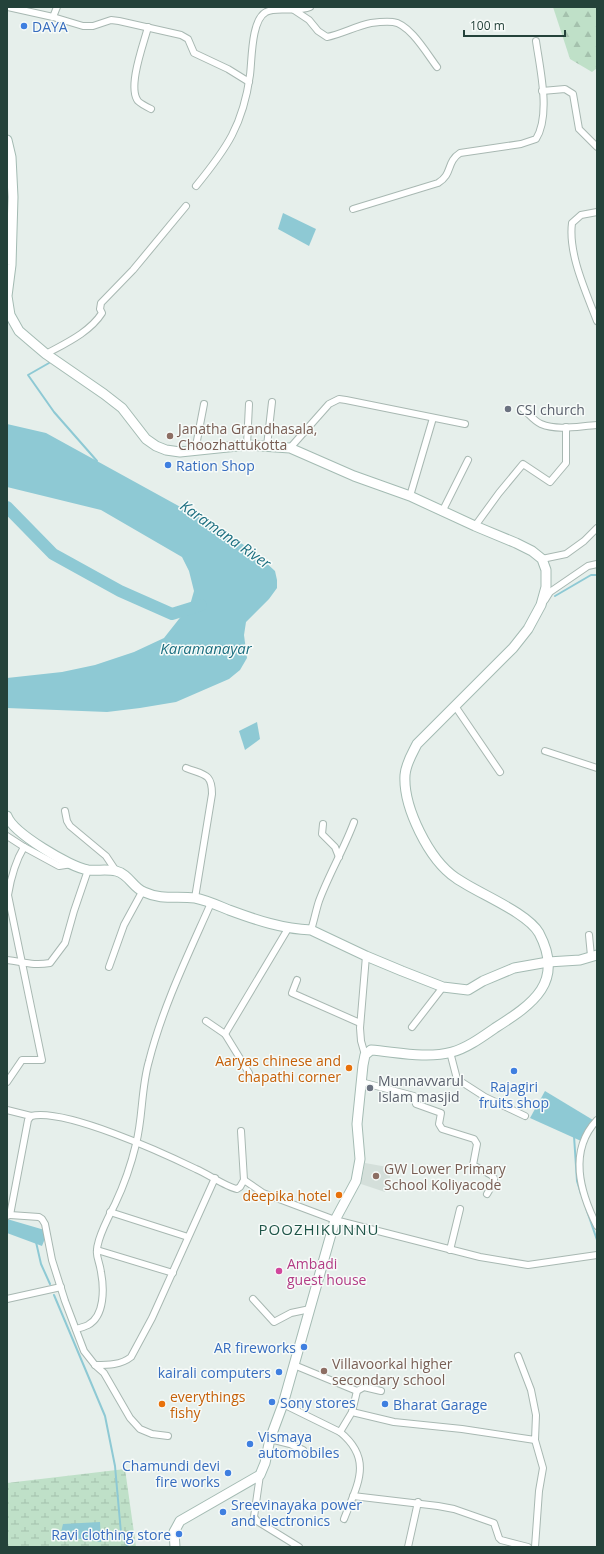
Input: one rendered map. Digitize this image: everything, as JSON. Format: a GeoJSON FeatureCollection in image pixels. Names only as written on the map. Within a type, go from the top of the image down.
{"type":"FeatureCollection","features":[{"type":"Feature","properties":{"kind":"main road"},"geometry":{"type":"LineString","coordinates":[[7,140],[11,157],[9,226],[11,265],[7,296],[10,316],[19,331],[46,354],[122,408],[146,439],[156,446],[166,450],[180,452],[247,445],[290,448],[354,476],[410,496],[442,512],[522,546],[532,551],[542,559],[546,570],[546,587],[541,605],[528,629],[513,648],[417,744],[408,760],[405,774],[406,789],[416,822],[425,841],[450,874],[471,888],[518,913],[538,932],[546,950],[548,962],[548,973],[544,984],[534,1000],[521,1012],[477,1040],[450,1052],[419,1055],[371,1050],[365,1055],[357,1124],[360,1159],[356,1181],[335,1220],[283,1404],[270,1439],[265,1463],[260,1475],[180,1521],[174,1532],[175,1547]]}},
{"type":"Feature","properties":{"kind":"main road"},"geometry":{"type":"LineString","coordinates":[[7,816],[21,833],[46,850],[88,870],[116,871],[126,876],[142,892],[164,898],[196,898],[264,922],[290,928],[311,930],[366,956],[443,987],[468,990],[483,981],[514,968],[548,962],[580,960],[594,956]]}},
{"type":"Feature","properties":{"kind":"street"},"geometry":{"type":"LineString","coordinates":[[8,7],[54,17],[83,26],[93,26],[111,20],[119,20],[181,35],[188,39],[194,53],[228,69],[249,82]]}},
{"type":"Feature","properties":{"kind":"street"},"geometry":{"type":"LineString","coordinates":[[54,17],[57,7]]}},
{"type":"Feature","properties":{"kind":"street"},"geometry":{"type":"LineString","coordinates":[[196,186],[229,143],[241,117],[246,101],[255,32],[258,21],[264,12],[273,9],[294,10],[310,7]]}},
{"type":"Feature","properties":{"kind":"street"},"geometry":{"type":"LineString","coordinates":[[294,10],[309,20],[318,31],[327,37],[370,23],[383,21],[394,22],[404,27],[417,39],[437,68]]}},
{"type":"Feature","properties":{"kind":"street"},"geometry":{"type":"LineString","coordinates":[[148,27],[135,80],[135,94],[138,102],[151,109]]}},
{"type":"Feature","properties":{"kind":"street"},"geometry":{"type":"LineString","coordinates":[[353,209],[438,183],[444,179],[454,157],[460,153],[521,144],[536,140],[541,132],[543,123],[542,91],[536,41]]}},
{"type":"Feature","properties":{"kind":"street"},"geometry":{"type":"LineString","coordinates":[[542,91],[565,89],[573,94],[579,129],[597,147]]}},
{"type":"Feature","properties":{"kind":"street"},"geometry":{"type":"LineString","coordinates":[[46,354],[74,339],[98,318],[102,313],[100,309],[102,303],[134,270],[186,206]]}},
{"type":"Feature","properties":{"kind":"street"},"geometry":{"type":"LineString","coordinates":[[597,212],[581,215],[572,223],[571,235],[572,248],[597,321]]}},
{"type":"Feature","properties":{"kind":"street"},"geometry":{"type":"LineString","coordinates":[[290,448],[329,404],[339,400],[346,400],[465,424]]}},
{"type":"Feature","properties":{"kind":"street"},"geometry":{"type":"LineString","coordinates":[[266,446],[272,402]]}},
{"type":"Feature","properties":{"kind":"street"},"geometry":{"type":"LineString","coordinates":[[195,451],[204,404]]}},
{"type":"Feature","properties":{"kind":"street"},"geometry":{"type":"LineString","coordinates":[[247,445],[249,404]]}},
{"type":"Feature","properties":{"kind":"street"},"geometry":{"type":"LineString","coordinates":[[522,408],[540,423],[551,426],[566,427],[597,425]]}},
{"type":"Feature","properties":{"kind":"street"},"geometry":{"type":"LineString","coordinates":[[410,496],[433,418]]}},
{"type":"Feature","properties":{"kind":"street"},"geometry":{"type":"LineString","coordinates":[[475,526],[499,493],[523,464],[550,482],[566,463],[566,427]]}},
{"type":"Feature","properties":{"kind":"street"},"geometry":{"type":"LineString","coordinates":[[442,512],[468,460]]}},
{"type":"Feature","properties":{"kind":"street"},"geometry":{"type":"LineString","coordinates":[[542,559],[566,554],[584,541],[597,528]]}},
{"type":"Feature","properties":{"kind":"street"},"geometry":{"type":"LineString","coordinates":[[541,605],[550,592],[588,566],[597,564]]}},
{"type":"Feature","properties":{"kind":"street"},"geometry":{"type":"LineString","coordinates":[[455,706],[500,772]]}},
{"type":"Feature","properties":{"kind":"street"},"geometry":{"type":"LineString","coordinates":[[545,751],[597,768]]}},
{"type":"Feature","properties":{"kind":"street"},"geometry":{"type":"LineString","coordinates":[[186,768],[208,776],[212,783],[212,794],[196,898]]}},
{"type":"Feature","properties":{"kind":"street"},"geometry":{"type":"LineString","coordinates":[[65,811],[67,821],[70,826],[106,856],[116,871]]}},
{"type":"Feature","properties":{"kind":"street"},"geometry":{"type":"LineString","coordinates":[[311,930],[318,902],[354,822]]}},
{"type":"Feature","properties":{"kind":"street"},"geometry":{"type":"LineString","coordinates":[[323,824],[322,834],[335,847],[339,858]]}},
{"type":"Feature","properties":{"kind":"street"},"geometry":{"type":"LineString","coordinates":[[7,836],[60,866],[73,864]]}},
{"type":"Feature","properties":{"kind":"street"},"geometry":{"type":"LineString","coordinates":[[7,1082],[22,1060],[42,1060],[8,896],[11,877],[17,858],[24,847]]}},
{"type":"Feature","properties":{"kind":"street"},"geometry":{"type":"LineString","coordinates":[[7,960],[22,962],[30,965],[50,963],[64,943],[88,870]]}},
{"type":"Feature","properties":{"kind":"street"},"geometry":{"type":"LineString","coordinates":[[109,967],[124,925],[142,892]]}},
{"type":"Feature","properties":{"kind":"street"},"geometry":{"type":"LineString","coordinates":[[76,1329],[88,1325],[93,1321],[101,1303],[102,1281],[101,1270],[97,1260],[97,1250],[105,1223],[126,1176],[137,1143],[148,1062],[169,998],[211,903]]}},
{"type":"Feature","properties":{"kind":"street"},"geometry":{"type":"LineString","coordinates":[[225,1034],[290,928]]}},
{"type":"Feature","properties":{"kind":"street"},"geometry":{"type":"LineString","coordinates":[[589,935],[594,956]]}},
{"type":"Feature","properties":{"kind":"street"},"geometry":{"type":"LineString","coordinates":[[365,1055],[360,1041],[360,1023],[366,956]]}},
{"type":"Feature","properties":{"kind":"street"},"geometry":{"type":"LineString","coordinates":[[297,980],[292,993],[360,1023]]}},
{"type":"Feature","properties":{"kind":"street"},"geometry":{"type":"LineString","coordinates":[[412,1027],[443,987]]}},
{"type":"Feature","properties":{"kind":"street"},"geometry":{"type":"LineString","coordinates":[[206,1022],[225,1034],[248,1073]]}},
{"type":"Feature","properties":{"kind":"street"},"geometry":{"type":"LineString","coordinates":[[450,1052],[457,1079],[486,1097],[524,1116]]}},
{"type":"Feature","properties":{"kind":"street"},"geometry":{"type":"LineString","coordinates":[[361,1082],[414,1096],[416,1104],[441,1113],[440,1124],[442,1129],[474,1139],[477,1144],[473,1165],[494,1178],[494,1182],[487,1194]]}},
{"type":"Feature","properties":{"kind":"street"},"geometry":{"type":"LineString","coordinates":[[7,1110],[31,1116],[55,1116],[104,1130],[180,1161],[215,1178],[231,1188],[237,1189],[244,1180],[241,1131]]}},
{"type":"Feature","properties":{"kind":"street"},"geometry":{"type":"LineString","coordinates":[[31,1116],[28,1120],[8,1216],[39,1217],[42,1219],[45,1224],[52,1260],[65,1301],[84,1351],[95,1365],[104,1373],[130,1418],[140,1429],[152,1434],[168,1436]]}},
{"type":"Feature","properties":{"kind":"street"},"geometry":{"type":"LineString","coordinates":[[597,1120],[591,1126],[584,1139],[579,1155],[579,1176],[597,1226]]}},
{"type":"Feature","properties":{"kind":"street"},"geometry":{"type":"LineString","coordinates":[[95,1365],[117,1364],[126,1361],[131,1357],[152,1318],[215,1178]]}},
{"type":"Feature","properties":{"kind":"street"},"geometry":{"type":"LineString","coordinates":[[244,1180],[263,1193],[335,1220],[480,1257],[528,1265],[597,1254]]}},
{"type":"Feature","properties":{"kind":"street"},"geometry":{"type":"LineString","coordinates":[[450,1250],[460,1209]]}},
{"type":"Feature","properties":{"kind":"street"},"geometry":{"type":"LineString","coordinates":[[110,1212],[188,1237]]}},
{"type":"Feature","properties":{"kind":"street"},"geometry":{"type":"LineString","coordinates":[[97,1250],[173,1272]]}},
{"type":"Feature","properties":{"kind":"street"},"geometry":{"type":"LineString","coordinates":[[7,1299],[61,1287]]}},
{"type":"Feature","properties":{"kind":"street"},"geometry":{"type":"LineString","coordinates":[[253,1299],[274,1322],[291,1313],[310,1309]]}},
{"type":"Feature","properties":{"kind":"street"},"geometry":{"type":"LineString","coordinates":[[518,1356],[531,1390],[536,1415],[534,1440],[543,1468],[539,1492],[535,1547]]}},
{"type":"Feature","properties":{"kind":"street"},"geometry":{"type":"LineString","coordinates":[[294,1365],[357,1391]]}},
{"type":"Feature","properties":{"kind":"street"},"geometry":{"type":"LineString","coordinates":[[340,1432],[352,1412],[357,1391],[364,1387],[380,1391]]}},
{"type":"Feature","properties":{"kind":"street"},"geometry":{"type":"LineString","coordinates":[[283,1404],[340,1432],[348,1438],[359,1455],[361,1466],[358,1480],[344,1519]]}},
{"type":"Feature","properties":{"kind":"street"},"geometry":{"type":"LineString","coordinates":[[352,1412],[394,1422],[475,1430],[534,1440]]}},
{"type":"Feature","properties":{"kind":"street"},"geometry":{"type":"LineString","coordinates":[[270,1439],[290,1444],[303,1450]]}},
{"type":"Feature","properties":{"kind":"street"},"geometry":{"type":"LineString","coordinates":[[260,1475],[254,1518],[299,1547]]}},
{"type":"Feature","properties":{"kind":"street"},"geometry":{"type":"LineString","coordinates":[[353,1496],[418,1502],[454,1509],[494,1524],[501,1540],[528,1547]]}},
{"type":"Feature","properties":{"kind":"street"},"geometry":{"type":"LineString","coordinates":[[408,1547],[418,1502]]}},
{"type":"Feature","properties":{"kind":"shaded area","name":"GW Lower Primary School Koliyacode"},"geometry":{"type":"Polygon","coordinates":[[[365,1163],[393,1168],[385,1192],[361,1184],[365,1163]]]}},
{"type":"Feature","properties":{"kind":"green space"},"geometry":{"type":"Polygon","coordinates":[[[553,7],[597,7],[597,68],[592,72],[570,59],[553,7]]]}},
{"type":"Feature","properties":{"kind":"green space"},"geometry":{"type":"Polygon","coordinates":[[[125,1469],[136,1547],[7,1547],[7,1483],[125,1469]]]}},
{"type":"Feature","properties":{"kind":"water"},"geometry":{"type":"Polygon","coordinates":[[[283,213],[316,229],[309,246],[278,229],[283,213]]]}},
{"type":"Feature","properties":{"kind":"water","name":"Karamanayar"},"geometry":{"type":"Polygon","coordinates":[[[7,424],[46,433],[195,515],[252,550],[275,571],[277,588],[269,599],[246,622],[244,635],[247,658],[240,670],[229,679],[176,702],[140,708],[107,712],[7,708],[7,678],[62,672],[95,665],[134,652],[164,638],[190,605],[194,591],[189,571],[182,557],[101,510],[7,487],[7,424]]]}},
{"type":"Feature","properties":{"kind":"water"},"geometry":{"type":"Polygon","coordinates":[[[257,722],[260,739],[245,750],[239,731],[257,722]]]}},
{"type":"Feature","properties":{"kind":"water"},"geometry":{"type":"Polygon","coordinates":[[[545,1091],[593,1120],[581,1141],[530,1118],[545,1091]]]}},
{"type":"Feature","properties":{"kind":"water"},"geometry":{"type":"Polygon","coordinates":[[[7,1219],[48,1231],[42,1246],[7,1233],[7,1219]]]}},
{"type":"Feature","properties":{"kind":"water"},"geometry":{"type":"Polygon","coordinates":[[[100,1522],[101,1542],[60,1536],[63,1524],[100,1522]]]}},
{"type":"Feature","properties":{"kind":"waterway"},"geometry":{"type":"LineString","coordinates":[[49,363],[28,375],[54,412],[97,461]]}},
{"type":"Feature","properties":{"kind":"waterway"},"geometry":{"type":"LineString","coordinates":[[7,507],[53,554],[120,591],[172,614],[201,605]]}},
{"type":"Feature","properties":{"kind":"waterway"},"geometry":{"type":"LineString","coordinates":[[555,596],[591,575],[597,575]]}},
{"type":"Feature","properties":{"kind":"waterway"},"geometry":{"type":"LineString","coordinates":[[574,1136],[577,1181],[581,1194]]}},
{"type":"Feature","properties":{"kind":"waterway"},"geometry":{"type":"LineString","coordinates":[[586,1208],[597,1240]]}},
{"type":"Feature","properties":{"kind":"waterway"},"geometry":{"type":"LineString","coordinates":[[36,1242],[41,1264],[50,1284]]}},
{"type":"Feature","properties":{"kind":"waterway"},"geometry":{"type":"LineString","coordinates":[[54,1295],[105,1416],[115,1466],[121,1533],[128,1547]]}},
{"type":"Feature","properties":{"kind":"place","name":"DAYA"},"geometry":{"type":"Point","coordinates":[24,26]}},
{"type":"Feature","properties":{"kind":"place","name":"CSI church"},"geometry":{"type":"Point","coordinates":[508,409]}},
{"type":"Feature","properties":{"kind":"place","name":"Janatha Grandhasala, Choozhattukotta"},"geometry":{"type":"Point","coordinates":[170,436]}},
{"type":"Feature","properties":{"kind":"place","name":"Ration Shop"},"geometry":{"type":"Point","coordinates":[168,465]}},
{"type":"Feature","properties":{"kind":"place","name":"Aaryas chinese and chapathi corner"},"geometry":{"type":"Point","coordinates":[349,1068]}},
{"type":"Feature","properties":{"kind":"place","name":"Rajagiri fruits shop"},"geometry":{"type":"Point","coordinates":[514,1071]}},
{"type":"Feature","properties":{"kind":"place","name":"Munnavvarul Islam masjid"},"geometry":{"type":"Point","coordinates":[370,1088]}},
{"type":"Feature","properties":{"kind":"place","name":"GW Lower Primary School Koliyacode"},"geometry":{"type":"Point","coordinates":[376,1176]}},
{"type":"Feature","properties":{"kind":"place","name":"deepika hotel"},"geometry":{"type":"Point","coordinates":[339,1195]}},
{"type":"Feature","properties":{"kind":"place","name":"Ambadi guest house"},"geometry":{"type":"Point","coordinates":[279,1271]}},
{"type":"Feature","properties":{"kind":"place","name":"AR fireworks"},"geometry":{"type":"Point","coordinates":[304,1347]}},
{"type":"Feature","properties":{"kind":"place","name":"Villavoorkal higher secondary school"},"geometry":{"type":"Point","coordinates":[324,1371]}},
{"type":"Feature","properties":{"kind":"place","name":"kairali computers"},"geometry":{"type":"Point","coordinates":[279,1372]}},
{"type":"Feature","properties":{"kind":"place","name":"Sony stores"},"geometry":{"type":"Point","coordinates":[272,1402]}},
{"type":"Feature","properties":{"kind":"place","name":"everythings fishy"},"geometry":{"type":"Point","coordinates":[162,1404]}},
{"type":"Feature","properties":{"kind":"place","name":"Bharat Garage"},"geometry":{"type":"Point","coordinates":[385,1404]}},
{"type":"Feature","properties":{"kind":"place","name":"Vismaya automobiles"},"geometry":{"type":"Point","coordinates":[250,1444]}},
{"type":"Feature","properties":{"kind":"place","name":"Chamundi devi fire works"},"geometry":{"type":"Point","coordinates":[228,1473]}},
{"type":"Feature","properties":{"kind":"place","name":"Sreevinayaka power and electronics"},"geometry":{"type":"Point","coordinates":[223,1512]}},
{"type":"Feature","properties":{"kind":"place","name":"Ravi clothing store"},"geometry":{"type":"Point","coordinates":[179,1534]}},
{"type":"Feature","properties":{"kind":"district","name":"POOZHIKUNNU"},"geometry":{"type":"Point","coordinates":[319,1229]}},
{"type":"Feature","properties":{"kind":"water label","name":"Karamana River"},"geometry":{"type":"Point","coordinates":[226,534]}}]}
